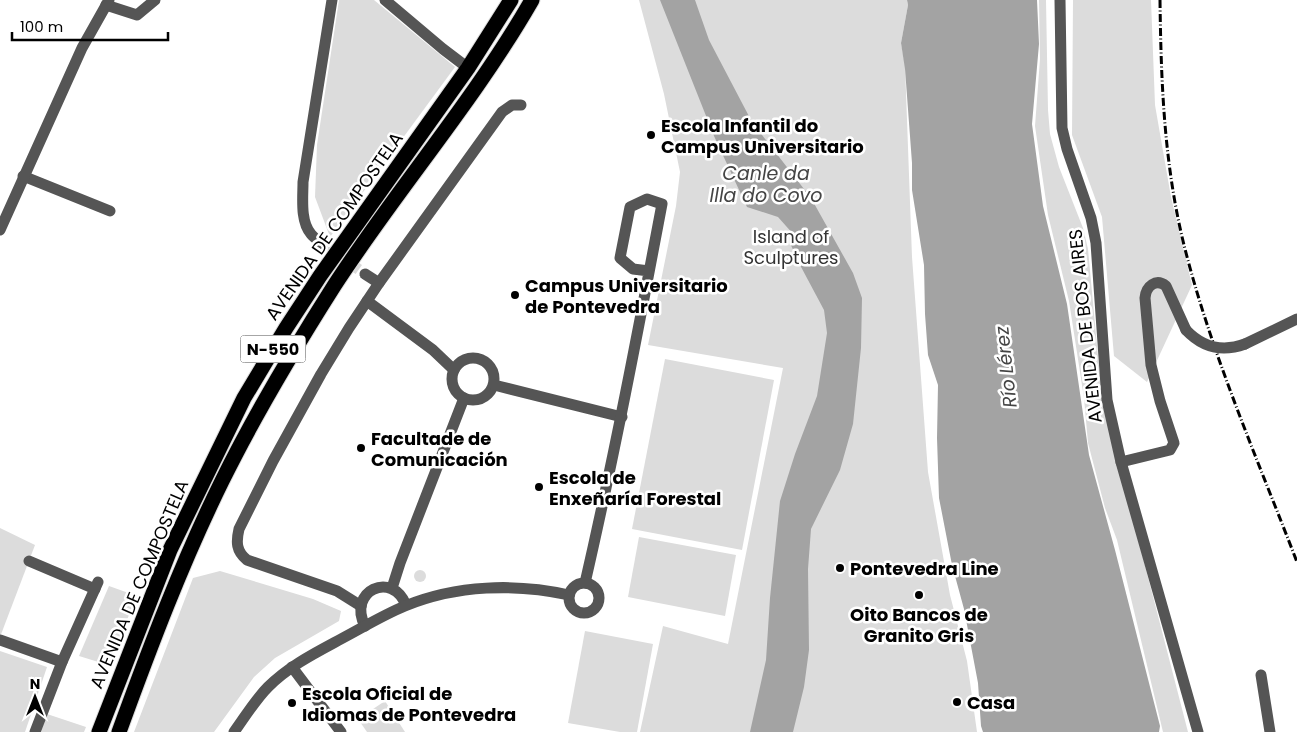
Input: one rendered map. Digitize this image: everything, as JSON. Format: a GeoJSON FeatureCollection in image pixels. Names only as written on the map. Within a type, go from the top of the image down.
{"type":"FeatureCollection","features":[{"type":"Feature","properties":{"kind":"highway","name":"AVENIDA DE COMPOSTELA"},"geometry":{"type":"LineString","coordinates":[[99,732],[170,550],[244,398],[320,276],[468,68],[511,0]]}},
{"type":"Feature","properties":{"kind":"highway","name":"AVENIDA DE COMPOSTELA"},"geometry":{"type":"LineString","coordinates":[[119,732],[150,647],[188,554],[222,481],[261,407],[336,284],[518,25],[532,0]]}},
{"type":"Feature","properties":{"kind":"street"},"geometry":{"type":"LineString","coordinates":[[0,230],[82,48],[108,2],[137,15],[155,0]]}},
{"type":"Feature","properties":{"kind":"street"},"geometry":{"type":"LineString","coordinates":[[324,244],[311,234],[306,226],[303,182],[332,0]]}},
{"type":"Feature","properties":{"kind":"street"},"geometry":{"type":"LineString","coordinates":[[385,0],[468,68]]}},
{"type":"Feature","properties":{"kind":"street","name":"AVENIDA DE BOS AIRES"},"geometry":{"type":"LineString","coordinates":[[1060,0],[1062,128],[1067,150],[1091,218],[1096,243],[1107,400],[1121,462],[1198,732]]}},
{"type":"Feature","properties":{"kind":"street"},"geometry":{"type":"LineString","coordinates":[[360,606],[338,592],[247,560],[237,548],[236,538],[278,452],[321,374],[367,301],[502,112],[512,105],[521,106]]}},
{"type":"Feature","properties":{"kind":"street"},"geometry":{"type":"LineString","coordinates":[[23,176],[110,211]]}},
{"type":"Feature","properties":{"kind":"street"},"geometry":{"type":"LineString","coordinates":[[585,583],[622,416],[662,204],[647,199],[630,207],[620,258],[633,269],[649,271]]}},
{"type":"Feature","properties":{"kind":"street"},"geometry":{"type":"LineString","coordinates":[[365,274],[379,283]]}},
{"type":"Feature","properties":{"kind":"street"},"geometry":{"type":"LineString","coordinates":[[1121,462],[1170,450],[1174,443],[1160,402],[1151,364],[1145,298],[1150,285],[1157,282],[1166,286],[1186,330],[1197,340],[1214,348],[1234,348],[1297,319]]}},
{"type":"Feature","properties":{"kind":"street"},"geometry":{"type":"LineString","coordinates":[[367,301],[433,350],[454,370]]}},
{"type":"Feature","properties":{"kind":"street"},"geometry":{"type":"LineString","coordinates":[[477,358],[484,360],[493,371],[494,385],[485,397],[471,400],[464,398],[458,394],[452,383],[454,370],[463,360],[477,358]]}},
{"type":"Feature","properties":{"kind":"street"},"geometry":{"type":"LineString","coordinates":[[494,385],[622,416]]}},
{"type":"Feature","properties":{"kind":"street"},"geometry":{"type":"LineString","coordinates":[[392,588],[464,398]]}},
{"type":"Feature","properties":{"kind":"street"},"geometry":{"type":"LineString","coordinates":[[29,561],[97,586],[62,662],[35,732]]}},
{"type":"Feature","properties":{"kind":"street"},"geometry":{"type":"LineString","coordinates":[[585,583],[593,587],[598,594],[598,603],[591,610],[581,613],[570,604],[569,594],[573,587],[585,583]]}},
{"type":"Feature","properties":{"kind":"street"},"geometry":{"type":"LineString","coordinates":[[365,626],[360,614],[360,606],[371,590],[380,587],[392,588],[402,597],[406,606]]}},
{"type":"Feature","properties":{"kind":"street"},"geometry":{"type":"LineString","coordinates":[[234,732],[257,699],[275,680],[292,667],[365,626],[406,606],[452,592],[487,589],[516,587],[569,594]]}},
{"type":"Feature","properties":{"kind":"street"},"geometry":{"type":"LineString","coordinates":[[0,640],[62,662]]}},
{"type":"Feature","properties":{"kind":"street"},"geometry":{"type":"LineString","coordinates":[[292,667],[341,732]]}},
{"type":"Feature","properties":{"kind":"street"},"geometry":{"type":"LineString","coordinates":[[1261,675],[1270,732]]}},
{"type":"Feature","properties":{"kind":"green space"},"geometry":{"type":"Polygon","coordinates":[[[339,0],[374,0],[455,67],[330,237],[315,197],[317,145],[339,0]]]}},
{"type":"Feature","properties":{"kind":"green space","name":"Island of Sculptures"},"geometry":{"type":"Polygon","coordinates":[[[639,0],[907,0],[908,5],[901,43],[905,65],[912,257],[928,472],[950,595],[967,661],[977,732],[640,732],[663,626],[728,644],[783,368],[648,345],[676,206],[680,172],[664,94],[639,0]]]}},
{"type":"Feature","properties":{"kind":"green space"},"geometry":{"type":"Polygon","coordinates":[[[1039,0],[1046,0],[1050,134],[1059,167],[1083,228],[1088,249],[1102,399],[1188,732],[1163,732],[1117,540],[1105,508],[1088,443],[1084,398],[1069,301],[1048,215],[1035,126],[1040,59],[1039,0]]]}},
{"type":"Feature","properties":{"kind":"green space"},"geometry":{"type":"Polygon","coordinates":[[[1073,0],[1151,0],[1155,105],[1171,197],[1192,285],[1147,382],[1114,356],[1102,217],[1072,135],[1073,0]]]}},
{"type":"Feature","properties":{"kind":"green space"},"geometry":{"type":"Polygon","coordinates":[[[665,359],[774,380],[742,550],[632,529],[665,359]]]}},
{"type":"Feature","properties":{"kind":"green space"},"geometry":{"type":"Polygon","coordinates":[[[0,528],[35,545],[0,637],[0,528]]]}},
{"type":"Feature","properties":{"kind":"green space"},"geometry":{"type":"Polygon","coordinates":[[[639,537],[736,555],[725,616],[628,597],[639,537]]]}},
{"type":"Feature","properties":{"kind":"green space"},"geometry":{"type":"Polygon","coordinates":[[[418,570],[422,570],[426,576],[422,582],[418,582],[414,578],[414,574],[418,570]]]}},
{"type":"Feature","properties":{"kind":"green space"},"geometry":{"type":"Polygon","coordinates":[[[220,571],[313,599],[341,611],[339,621],[275,658],[254,677],[214,732],[134,732],[193,578],[220,571]]]}},
{"type":"Feature","properties":{"kind":"green space"},"geometry":{"type":"Polygon","coordinates":[[[109,586],[137,596],[108,665],[79,656],[109,586]]]}},
{"type":"Feature","properties":{"kind":"green space"},"geometry":{"type":"Polygon","coordinates":[[[585,631],[653,644],[637,732],[620,732],[568,723],[585,631]]]}},
{"type":"Feature","properties":{"kind":"green space"},"geometry":{"type":"Polygon","coordinates":[[[0,651],[47,667],[25,732],[0,732],[0,651]]]}},
{"type":"Feature","properties":{"kind":"green space"},"geometry":{"type":"Polygon","coordinates":[[[385,701],[405,732],[367,732],[358,719],[385,701]]]}},
{"type":"Feature","properties":{"kind":"green space"},"geometry":{"type":"Polygon","coordinates":[[[47,714],[86,727],[84,732],[41,732],[47,714]]]}},
{"type":"Feature","properties":{"kind":"water","name":"Canle da Illa do Covo"},"geometry":{"type":"Polygon","coordinates":[[[660,0],[695,0],[709,40],[752,122],[811,198],[853,273],[862,298],[861,348],[853,424],[840,470],[811,529],[808,569],[809,650],[804,687],[793,732],[750,732],[766,660],[780,501],[817,396],[827,333],[824,310],[790,243],[794,235],[778,217],[747,207],[714,136],[660,0]]]}},
{"type":"Feature","properties":{"kind":"water","name":"Río Lérez"},"geometry":{"type":"Polygon","coordinates":[[[907,0],[1037,0],[1039,44],[1032,124],[1043,206],[1067,304],[1089,455],[1160,726],[1159,732],[983,732],[978,683],[964,609],[952,565],[939,498],[938,385],[928,355],[924,265],[912,190],[912,163],[905,69],[901,43],[908,5],[907,0]]]}},
{"type":"Feature","properties":{"kind":"tunnel"},"geometry":{"type":"LineString","coordinates":[[323,244],[365,274]]}},
{"type":"Feature","properties":{"kind":"railway"},"geometry":{"type":"LineString","coordinates":[[1160,0],[1161,61],[1168,154],[1177,215],[1184,245],[1207,325],[1221,365],[1297,562]]}},
{"type":"Feature","properties":{"kind":"place","name":"Escola Infantil do Campus Universitario"},"geometry":{"type":"Point","coordinates":[651,135]}},
{"type":"Feature","properties":{"kind":"place","name":"Campus Universitario de Pontevedra"},"geometry":{"type":"Point","coordinates":[515,295]}},
{"type":"Feature","properties":{"kind":"place","name":"Facultade de Comunicación"},"geometry":{"type":"Point","coordinates":[361,448]}},
{"type":"Feature","properties":{"kind":"place","name":"Escola de Enxeñaría Forestal"},"geometry":{"type":"Point","coordinates":[539,487]}},
{"type":"Feature","properties":{"kind":"place","name":"Pontevedra Line"},"geometry":{"type":"Point","coordinates":[840,568]}},
{"type":"Feature","properties":{"kind":"place","name":"Oito Bancos de Granito Gris"},"geometry":{"type":"Point","coordinates":[919,595]}},
{"type":"Feature","properties":{"kind":"place","name":"Casa"},"geometry":{"type":"Point","coordinates":[957,702]}},
{"type":"Feature","properties":{"kind":"place","name":"Escola Oficial de Idiomas de Pontevedra"},"geometry":{"type":"Point","coordinates":[292,703]}}]}
